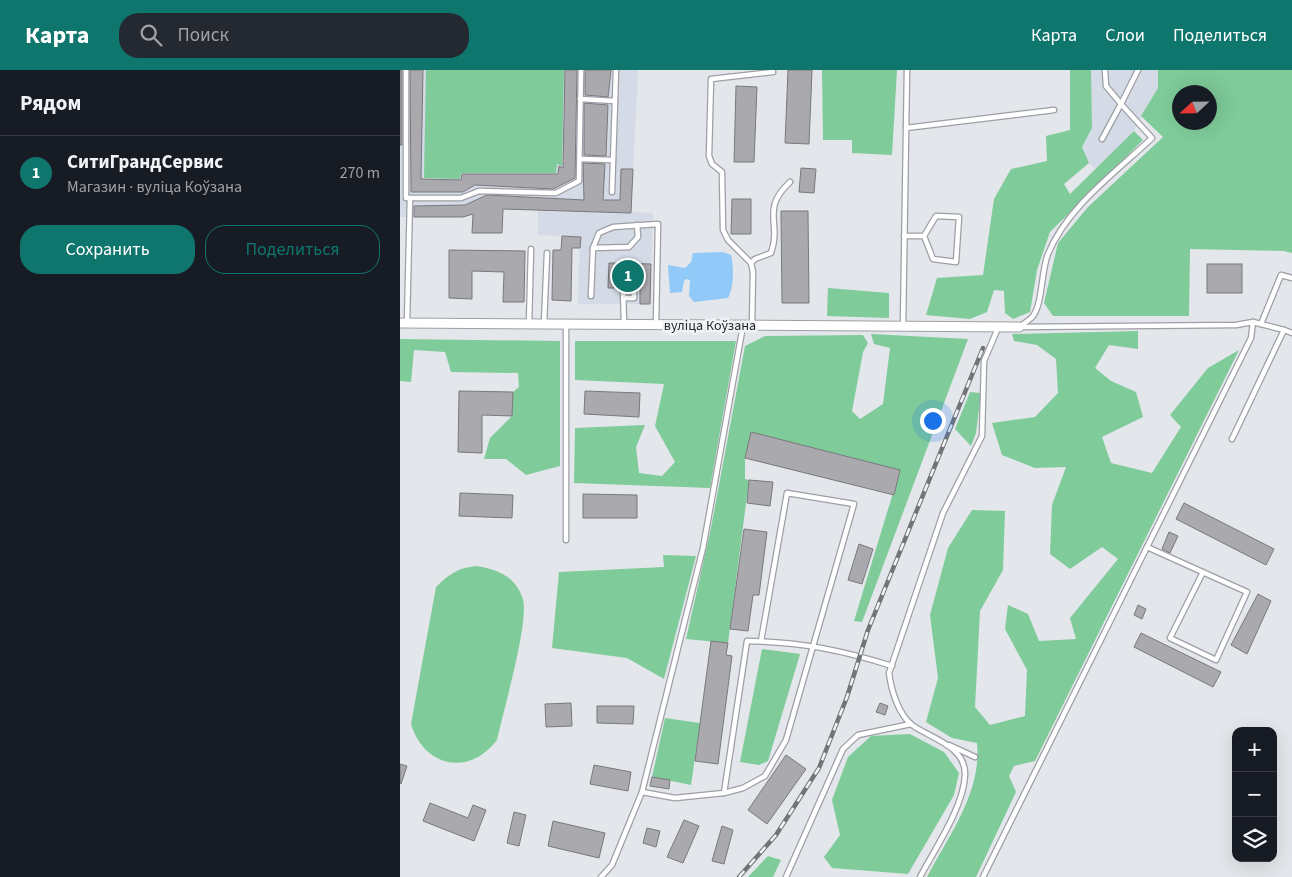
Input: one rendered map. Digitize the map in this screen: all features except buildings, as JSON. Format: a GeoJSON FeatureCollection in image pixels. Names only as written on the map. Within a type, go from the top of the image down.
{"type":"FeatureCollection","features":[{"type":"Feature","properties":{"kind":"street","name":"вуліца Коўзана"},"geometry":{"type":"LineString","coordinates":[[404,323],[1020,326]]}},
{"type":"Feature","properties":{"kind":"lane"},"geometry":{"type":"LineString","coordinates":[[404,323],[405,198],[403,138],[406,70]]}},
{"type":"Feature","properties":{"kind":"lane"},"geometry":{"type":"LineString","coordinates":[[405,198],[460,198],[479,191],[556,193],[579,181],[581,70]]}},
{"type":"Feature","properties":{"kind":"lane"},"geometry":{"type":"LineString","coordinates":[[612,192],[616,70]]}},
{"type":"Feature","properties":{"kind":"lane"},"geometry":{"type":"LineString","coordinates":[[903,326],[907,70]]}},
{"type":"Feature","properties":{"kind":"lane"},"geometry":{"type":"LineString","coordinates":[[1020,326],[1032,317],[1034,312],[1046,260],[1055,236],[1085,202],[1152,138],[1106,86],[1105,70]]}},
{"type":"Feature","properties":{"kind":"lane"},"geometry":{"type":"LineString","coordinates":[[1102,139],[1122,104],[1138,70]]}},
{"type":"Feature","properties":{"kind":"lane"},"geometry":{"type":"LineString","coordinates":[[601,877],[612,865],[642,792],[702,548],[747,326],[753,272],[751,263],[728,240],[723,230],[722,172],[712,164],[709,156],[711,79],[773,72]]}},
{"type":"Feature","properties":{"kind":"lane"},"geometry":{"type":"LineString","coordinates":[[580,99],[615,101]]}},
{"type":"Feature","properties":{"kind":"lane"},"geometry":{"type":"LineString","coordinates":[[906,128],[1054,110]]}},
{"type":"Feature","properties":{"kind":"lane"},"geometry":{"type":"LineString","coordinates":[[580,159],[613,160]]}},
{"type":"Feature","properties":{"kind":"lane"},"geometry":{"type":"LineString","coordinates":[[751,263],[755,258],[771,253],[775,242],[772,206],[778,193],[790,182]]}},
{"type":"Feature","properties":{"kind":"lane"},"geometry":{"type":"LineString","coordinates":[[936,216],[959,217],[956,262],[933,260],[924,236],[936,216]]}},
{"type":"Feature","properties":{"kind":"lane"},"geometry":{"type":"LineString","coordinates":[[591,296],[593,248],[595,239],[603,230],[613,227],[658,224],[656,325]]}},
{"type":"Feature","properties":{"kind":"lane"},"geometry":{"type":"LineString","coordinates":[[593,248],[629,247],[638,237],[637,225]]}},
{"type":"Feature","properties":{"kind":"lane"},"geometry":{"type":"LineString","coordinates":[[904,236],[924,236]]}},
{"type":"Feature","properties":{"kind":"lane"},"geometry":{"type":"LineString","coordinates":[[529,324],[531,249]]}},
{"type":"Feature","properties":{"kind":"lane"},"geometry":{"type":"LineString","coordinates":[[544,324],[547,253]]}},
{"type":"Feature","properties":{"kind":"lane"},"geometry":{"type":"LineString","coordinates":[[1261,324],[1281,274],[1292,278]]}},
{"type":"Feature","properties":{"kind":"lane"},"geometry":{"type":"LineString","coordinates":[[623,288],[624,325]]}},
{"type":"Feature","properties":{"kind":"lane"},"geometry":{"type":"LineString","coordinates":[[623,298],[634,298],[634,288]]}},
{"type":"Feature","properties":{"kind":"lane"},"geometry":{"type":"LineString","coordinates":[[1020,326],[1236,325],[1253,322],[1292,334]]}},
{"type":"Feature","properties":{"kind":"lane"},"geometry":{"type":"LineString","coordinates":[[983,877],[1251,338],[1253,322]]}},
{"type":"Feature","properties":{"kind":"lane"},"geometry":{"type":"LineString","coordinates":[[566,325],[566,540]]}},
{"type":"Feature","properties":{"kind":"lane"},"geometry":{"type":"LineString","coordinates":[[975,757],[910,724],[892,694],[889,673],[943,513],[982,436],[984,361],[998,326]]}},
{"type":"Feature","properties":{"kind":"lane"},"geometry":{"type":"LineString","coordinates":[[1232,439],[1284,330]]}},
{"type":"Feature","properties":{"kind":"lane"},"geometry":{"type":"LineString","coordinates":[[642,792],[675,798],[724,792],[743,788],[765,776],[786,740],[854,504],[787,493],[761,641]]}},
{"type":"Feature","properties":{"kind":"lane"},"geometry":{"type":"LineString","coordinates":[[1147,547],[1203,572],[1247,592],[1216,660],[1170,638],[1203,572]]}},
{"type":"Feature","properties":{"kind":"lane"},"geometry":{"type":"LineString","coordinates":[[724,792],[747,640],[792,642],[844,652],[892,666]]}},
{"type":"Feature","properties":{"kind":"lane"},"geometry":{"type":"LineString","coordinates":[[786,877],[843,749],[858,735],[910,724]]}},
{"type":"Feature","properties":{"kind":"lane"},"geometry":{"type":"LineString","coordinates":[[920,877],[958,803],[965,775],[962,761],[946,743]]}},
{"type":"Feature","properties":{"kind":"shaded area"},"geometry":{"type":"Polygon","coordinates":[[[400,70],[638,70],[631,212],[653,213],[650,304],[578,304],[580,237],[538,235],[538,210],[488,209],[463,217],[400,217],[400,70]]]}},
{"type":"Feature","properties":{"kind":"shaded area"},"geometry":{"type":"Polygon","coordinates":[[[1091,70],[1158,70],[1158,88],[1134,131],[1096,169],[1089,163],[1082,147],[1092,128],[1091,70]]]}},
{"type":"Feature","properties":{"kind":"green space"},"geometry":{"type":"Polygon","coordinates":[[[426,70],[564,70],[562,166],[557,164],[556,173],[461,173],[460,179],[424,178],[426,70]]]}},
{"type":"Feature","properties":{"kind":"green space"},"geometry":{"type":"Polygon","coordinates":[[[822,70],[897,70],[892,155],[852,153],[852,140],[823,140],[822,70]]]}},
{"type":"Feature","properties":{"kind":"green space"},"geometry":{"type":"Polygon","coordinates":[[[1070,70],[1091,70],[1092,128],[1082,147],[1089,163],[1064,184],[1070,194],[1134,131],[1143,140],[1050,232],[1037,270],[1030,312],[1013,319],[1005,313],[1004,291],[994,290],[987,312],[970,319],[926,315],[937,278],[983,275],[994,199],[1011,169],[1047,161],[1046,136],[1070,130],[1070,70]]]}},
{"type":"Feature","properties":{"kind":"green space"},"geometry":{"type":"Polygon","coordinates":[[[1158,70],[1292,70],[1292,253],[1284,251],[1190,249],[1189,316],[1053,316],[1044,303],[1058,243],[1088,207],[1163,137],[1141,116],[1158,88],[1158,70]]]}},
{"type":"Feature","properties":{"kind":"green space"},"geometry":{"type":"Polygon","coordinates":[[[828,288],[889,293],[889,318],[827,316],[828,288]]]}},
{"type":"Feature","properties":{"kind":"green space"},"geometry":{"type":"Polygon","coordinates":[[[1138,331],[1138,349],[1109,345],[1095,368],[1111,381],[1136,392],[1143,417],[1102,437],[1111,463],[1152,473],[1181,427],[1170,415],[1208,368],[1239,350],[1035,761],[1014,766],[1009,776],[1016,792],[976,877],[927,877],[962,813],[974,779],[977,761],[977,743],[952,738],[926,722],[938,678],[930,615],[948,548],[972,510],[1005,511],[1003,570],[980,611],[975,707],[990,725],[1025,716],[1027,670],[1005,629],[1008,605],[1028,614],[1039,641],[1076,639],[1070,618],[1118,559],[1102,547],[1070,569],[1050,554],[1052,505],[1066,467],[1035,468],[1002,455],[992,423],[1035,417],[1058,393],[1056,359],[1037,345],[1014,341],[1012,334],[1138,331]]]}},
{"type":"Feature","properties":{"kind":"green space"},"geometry":{"type":"Polygon","coordinates":[[[871,334],[968,339],[862,622],[854,621],[900,470],[751,433],[745,458],[745,479],[749,480],[728,643],[686,639],[711,528],[745,346],[765,336],[863,335],[868,343],[863,352],[852,411],[860,419],[883,404],[890,348],[874,344],[871,334]]]}},
{"type":"Feature","properties":{"kind":"green space"},"geometry":{"type":"Polygon","coordinates":[[[400,339],[560,341],[560,466],[526,475],[506,459],[484,459],[490,438],[512,416],[513,392],[519,387],[518,373],[451,372],[445,352],[414,350],[411,382],[400,381],[400,339]]]}},
{"type":"Feature","properties":{"kind":"green space"},"geometry":{"type":"Polygon","coordinates":[[[575,341],[736,341],[710,488],[574,483],[575,428],[645,425],[636,447],[639,473],[662,476],[675,462],[655,426],[664,384],[575,380],[575,341]]]}},
{"type":"Feature","properties":{"kind":"green space"},"geometry":{"type":"Polygon","coordinates":[[[970,392],[981,393],[976,433],[971,446],[955,429],[970,392]]]}},
{"type":"Feature","properties":{"kind":"green space"},"geometry":{"type":"Polygon","coordinates":[[[663,555],[696,556],[664,679],[627,658],[552,648],[559,572],[664,567],[663,555]]]}},
{"type":"Feature","properties":{"kind":"green space"},"geometry":{"type":"Polygon","coordinates":[[[476,566],[499,572],[516,585],[523,600],[522,628],[515,668],[497,740],[486,752],[474,759],[461,763],[448,762],[437,758],[426,750],[417,739],[411,724],[436,587],[454,572],[476,566]]]}},
{"type":"Feature","properties":{"kind":"green space"},"geometry":{"type":"Polygon","coordinates":[[[762,649],[800,654],[768,761],[759,765],[740,762],[762,649]]]}},
{"type":"Feature","properties":{"kind":"green space"},"geometry":{"type":"Polygon","coordinates":[[[665,718],[700,723],[691,785],[652,777],[665,718]]]}},
{"type":"Feature","properties":{"kind":"green space"},"geometry":{"type":"Polygon","coordinates":[[[910,734],[944,752],[959,773],[954,795],[908,874],[832,868],[824,857],[840,835],[832,800],[848,757],[871,736],[910,734]]]}},
{"type":"Feature","properties":{"kind":"green space"},"geometry":{"type":"Polygon","coordinates":[[[768,856],[781,860],[773,877],[748,877],[768,856]]]}},
{"type":"Feature","properties":{"kind":"water"},"geometry":{"type":"Polygon","coordinates":[[[723,252],[731,255],[733,265],[733,277],[728,298],[694,302],[689,296],[690,280],[686,279],[682,292],[670,293],[668,265],[685,268],[691,262],[693,253],[723,252]]]}},
{"type":"Feature","properties":{"kind":"railway"},"geometry":{"type":"LineString","coordinates":[[739,877],[776,835],[819,768],[847,697],[868,630],[983,348]]}},
{"type":"Feature","properties":{"kind":"place","name":"СитиГрандСервис"},"geometry":{"type":"Point","coordinates":[628,276]}}]}
